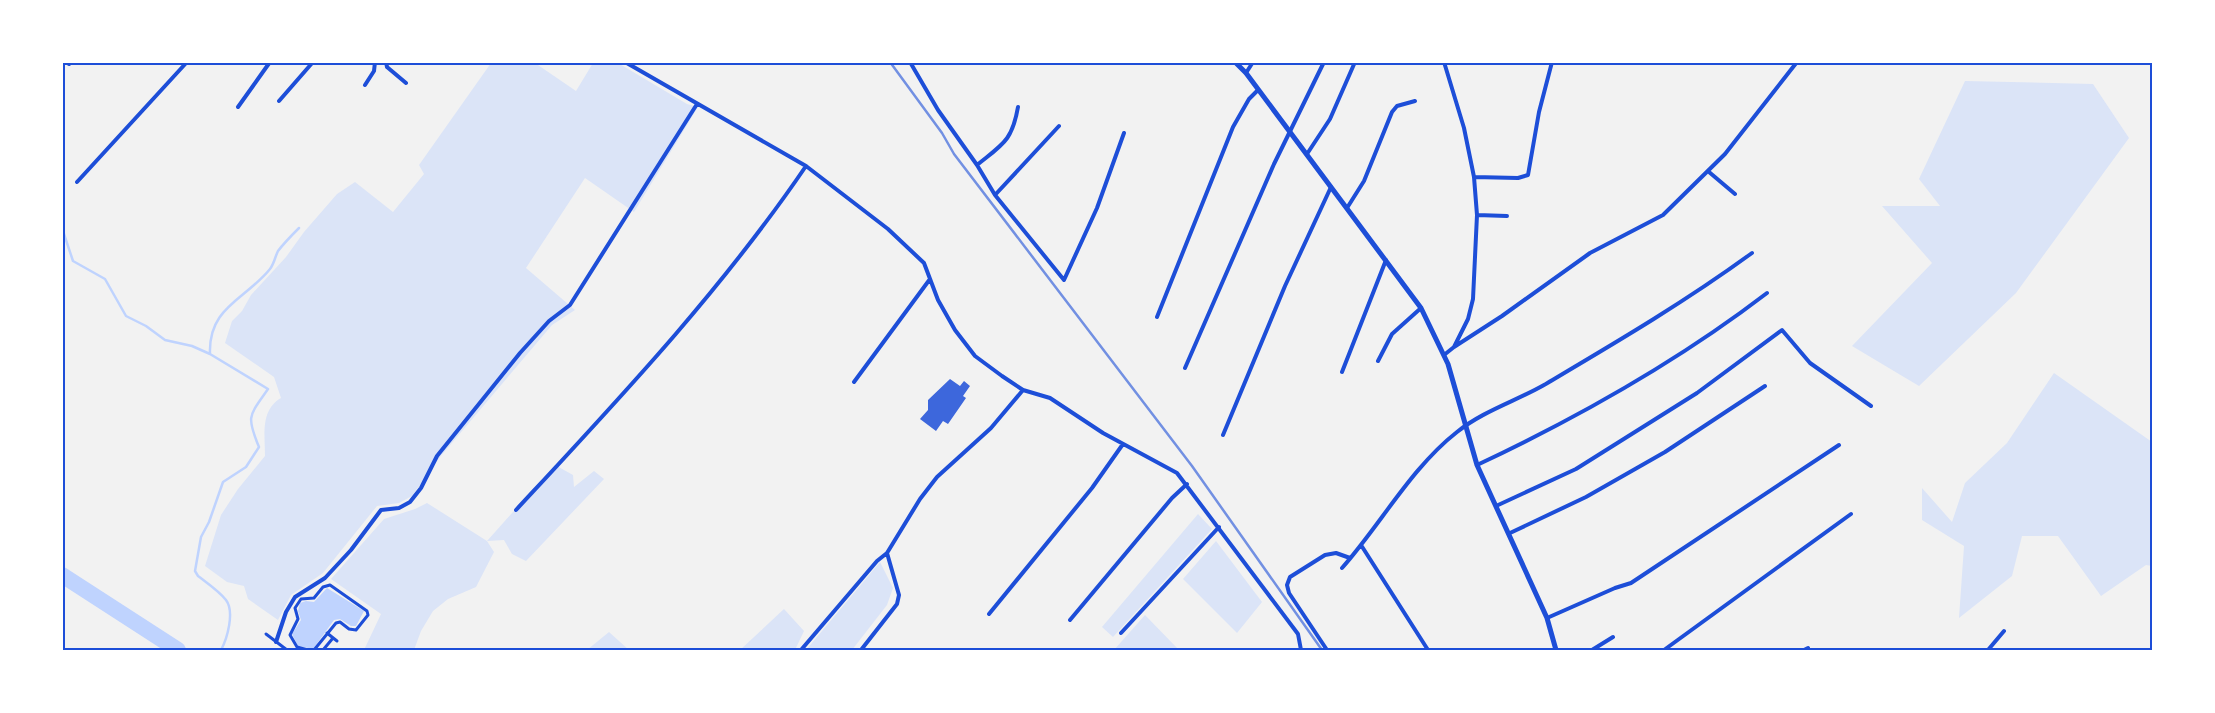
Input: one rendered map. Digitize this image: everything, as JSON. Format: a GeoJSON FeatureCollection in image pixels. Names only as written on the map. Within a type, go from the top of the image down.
{"type":"FeatureCollection","features":[{"type":"Feature","properties":{"kind":"street"},"geometry":{"type":"LineString","coordinates":[[77,182],[187,62]]}},
{"type":"Feature","properties":{"kind":"street"},"geometry":{"type":"LineString","coordinates":[[238,107],[270,62]]}},
{"type":"Feature","properties":{"kind":"street"},"geometry":{"type":"LineString","coordinates":[[279,102],[313,62]]}},
{"type":"Feature","properties":{"kind":"street"},"geometry":{"type":"LineString","coordinates":[[365,85],[374,71],[375,62]]}},
{"type":"Feature","properties":{"kind":"street"},"geometry":{"type":"LineString","coordinates":[[386,62],[387,67],[406,83]]}},
{"type":"Feature","properties":{"kind":"street"},"geometry":{"type":"LineString","coordinates":[[624,62],[806,166],[888,229],[924,263],[942,308],[975,356],[1022,390],[1050,398],[1103,433],[1177,473],[1298,634],[1302,650]]}},
{"type":"Feature","properties":{"kind":"street"},"geometry":{"type":"LineString","coordinates":[[916,62],[911,64],[938,110],[977,165],[995,195],[1064,280],[1097,208],[1124,133]]}},
{"type":"Feature","properties":{"kind":"street"},"geometry":{"type":"LineString","coordinates":[[1235,62],[1246,73],[1421,308],[1444,355],[1477,465],[1510,533],[1547,618],[1556,650]]}},
{"type":"Feature","properties":{"kind":"street"},"geometry":{"type":"LineString","coordinates":[[1246,73],[1253,62]]}},
{"type":"Feature","properties":{"kind":"street"},"geometry":{"type":"LineString","coordinates":[[1185,368],[1262,189],[1324,62]]}},
{"type":"Feature","properties":{"kind":"street"},"geometry":{"type":"LineString","coordinates":[[1307,154],[1330,119],[1355,62]]}},
{"type":"Feature","properties":{"kind":"street"},"geometry":{"type":"LineString","coordinates":[[1444,62],[1464,128],[1474,177],[1477,215],[1473,299],[1468,319],[1454,347]]}},
{"type":"Feature","properties":{"kind":"street"},"geometry":{"type":"LineString","coordinates":[[1474,177],[1518,178],[1528,175],[1539,112],[1552,62]]}},
{"type":"Feature","properties":{"kind":"street"},"geometry":{"type":"LineString","coordinates":[[1444,355],[1590,254],[1663,215],[1709,172],[1725,154],[1797,62]]}},
{"type":"Feature","properties":{"kind":"street"},"geometry":{"type":"LineString","coordinates":[[1157,317],[1233,127],[1249,99],[1258,90]]}},
{"type":"Feature","properties":{"kind":"street"},"geometry":{"type":"LineString","coordinates":[[1347,208],[1364,181],[1392,112],[1397,106],[1415,101]]}},
{"type":"Feature","properties":{"kind":"street"},"geometry":{"type":"LineString","coordinates":[[276,642],[286,612],[295,597],[325,578],[351,550],[381,510],[399,508],[410,502],[421,488],[437,456],[520,353],[549,321],[570,305],[696,104]]}},
{"type":"Feature","properties":{"kind":"street"},"geometry":{"type":"LineString","coordinates":[[977,165],[1004,144],[1012,134],[1018,107]]}},
{"type":"Feature","properties":{"kind":"street"},"geometry":{"type":"LineString","coordinates":[[995,195],[1059,126]]}},
{"type":"Feature","properties":{"kind":"street"},"geometry":{"type":"LineString","coordinates":[[516,510],[670,343],[768,222],[806,166]]}},
{"type":"Feature","properties":{"kind":"street"},"geometry":{"type":"LineString","coordinates":[[1709,172],[1735,194]]}},
{"type":"Feature","properties":{"kind":"street"},"geometry":{"type":"LineString","coordinates":[[1224,435],[1285,286],[1331,187]]}},
{"type":"Feature","properties":{"kind":"street"},"geometry":{"type":"LineString","coordinates":[[1477,215],[1507,216]]}},
{"type":"Feature","properties":{"kind":"street"},"geometry":{"type":"LineString","coordinates":[[1342,568],[1424,464],[1446,440],[1466,425],[1542,386],[1648,325],[1702,290],[1752,253]]}},
{"type":"Feature","properties":{"kind":"street"},"geometry":{"type":"LineString","coordinates":[[1342,372],[1386,260]]}},
{"type":"Feature","properties":{"kind":"street"},"geometry":{"type":"LineString","coordinates":[[854,382],[930,279]]}},
{"type":"Feature","properties":{"kind":"street"},"geometry":{"type":"LineString","coordinates":[[1477,465],[1555,428],[1677,358],[1767,294]]}},
{"type":"Feature","properties":{"kind":"street"},"geometry":{"type":"LineString","coordinates":[[1378,362],[1392,334],[1421,308]]}},
{"type":"Feature","properties":{"kind":"street"},"geometry":{"type":"LineString","coordinates":[[1496,506],[1584,464],[1697,393],[1782,330],[1810,363],[1871,406]]}},
{"type":"Feature","properties":{"kind":"street"},"geometry":{"type":"LineString","coordinates":[[1510,533],[1586,497],[1657,456],[1765,386]]}},
{"type":"Feature","properties":{"kind":"street"},"geometry":{"type":"LineString","coordinates":[[801,650],[887,553],[920,499],[937,477],[991,428],[1022,390]]}},
{"type":"Feature","properties":{"kind":"street"},"geometry":{"type":"LineString","coordinates":[[989,614],[1092,488],[1123,444]]}},
{"type":"Feature","properties":{"kind":"street"},"geometry":{"type":"LineString","coordinates":[[1547,618],[1615,588],[1631,583],[1839,444]]}},
{"type":"Feature","properties":{"kind":"street"},"geometry":{"type":"LineString","coordinates":[[1070,620],[1172,498],[1187,484]]}},
{"type":"Feature","properties":{"kind":"street"},"geometry":{"type":"LineString","coordinates":[[1664,650],[1851,514]]}},
{"type":"Feature","properties":{"kind":"street"},"geometry":{"type":"LineString","coordinates":[[1122,632],[1219,527]]}},
{"type":"Feature","properties":{"kind":"street"},"geometry":{"type":"LineString","coordinates":[[1361,545],[1428,650]]}},
{"type":"Feature","properties":{"kind":"street"},"geometry":{"type":"LineString","coordinates":[[861,650],[897,604],[899,595],[887,553]]}},
{"type":"Feature","properties":{"kind":"street"},"geometry":{"type":"LineString","coordinates":[[1327,650],[1288,593],[1287,585],[1290,578],[1325,555],[1336,553],[1350,558]]}},
{"type":"Feature","properties":{"kind":"street"},"geometry":{"type":"LineString","coordinates":[[308,650],[296,649],[290,635],[298,619],[295,608],[301,598],[314,598],[322,587],[328,585],[367,611],[368,615],[356,630],[349,629],[337,622],[314,650]]}},
{"type":"Feature","properties":{"kind":"street"},"geometry":{"type":"LineString","coordinates":[[1988,650],[2004,631]]}},
{"type":"Feature","properties":{"kind":"street"},"geometry":{"type":"LineString","coordinates":[[327,633],[337,641]]}},
{"type":"Feature","properties":{"kind":"street"},"geometry":{"type":"LineString","coordinates":[[266,634],[287,650]]}},
{"type":"Feature","properties":{"kind":"street"},"geometry":{"type":"LineString","coordinates":[[1592,650],[1613,637]]}},
{"type":"Feature","properties":{"kind":"street"},"geometry":{"type":"LineString","coordinates":[[323,650],[333,638]]}},
{"type":"Feature","properties":{"kind":"shaded area"},"geometry":{"type":"Polygon","coordinates":[[[491,63],[535,63],[576,91],[593,63],[618,63],[687,104],[698,107],[634,212],[585,178],[526,268],[575,310],[552,325],[440,457],[412,496],[399,503],[377,506],[323,573],[291,595],[278,620],[248,599],[244,586],[227,582],[205,566],[221,515],[238,489],[265,456],[265,424],[267,416],[274,403],[281,398],[274,377],[225,343],[232,321],[242,311],[251,295],[286,257],[304,232],[337,194],[355,182],[393,212],[424,174],[419,165],[491,63]]]}},
{"type":"Feature","properties":{"kind":"shaded area"},"geometry":{"type":"Polygon","coordinates":[[[1965,81],[2093,84],[2129,138],[2016,293],[1919,386],[1852,346],[1932,263],[1882,206],[1940,206],[1919,179],[1965,81]]]}},
{"type":"Feature","properties":{"kind":"shaded area"},"geometry":{"type":"Polygon","coordinates":[[[2054,373],[2152,442],[2152,566],[2146,565],[2101,596],[2058,536],[2022,536],[2012,576],[1959,618],[1964,546],[1922,520],[1922,488],[1952,522],[1965,483],[2007,443],[2054,373]]]}},
{"type":"Feature","properties":{"kind":"shaded area"},"geometry":{"type":"Polygon","coordinates":[[[555,465],[573,475],[574,487],[594,471],[604,479],[526,561],[512,554],[504,540],[487,541],[555,465]]]}},
{"type":"Feature","properties":{"kind":"shaded area"},"geometry":{"type":"Polygon","coordinates":[[[427,503],[487,541],[494,552],[476,587],[448,599],[433,611],[421,631],[414,650],[364,650],[381,614],[331,579],[384,519],[427,503]]]}},
{"type":"Feature","properties":{"kind":"shaded area"},"geometry":{"type":"Polygon","coordinates":[[[1198,514],[1212,529],[1113,637],[1102,627],[1198,514]]]}},
{"type":"Feature","properties":{"kind":"shaded area"},"geometry":{"type":"Polygon","coordinates":[[[1216,541],[1262,602],[1237,633],[1183,579],[1216,541]]]}},
{"type":"Feature","properties":{"kind":"shaded area"},"geometry":{"type":"Polygon","coordinates":[[[880,562],[893,588],[887,605],[852,650],[806,650],[880,562]]]}},
{"type":"Feature","properties":{"kind":"shaded area"},"geometry":{"type":"Polygon","coordinates":[[[784,609],[804,631],[795,650],[740,650],[784,609]]]}},
{"type":"Feature","properties":{"kind":"shaded area"},"geometry":{"type":"Polygon","coordinates":[[[1145,615],[1178,649],[1114,650],[1145,615]]]}},
{"type":"Feature","properties":{"kind":"shaded area"},"geometry":{"type":"Polygon","coordinates":[[[609,632],[629,650],[587,650],[609,632]]]}},
{"type":"Feature","properties":{"kind":"water"},"geometry":{"type":"Polygon","coordinates":[[[327,588],[364,611],[356,626],[351,626],[340,619],[334,620],[313,649],[298,646],[292,634],[301,620],[298,611],[300,603],[306,601],[314,602],[327,588]]]}},
{"type":"Feature","properties":{"kind":"building"},"geometry":{"type":"Polygon","coordinates":[[[950,379],[960,386],[964,381],[970,386],[963,396],[966,398],[948,424],[943,421],[936,431],[920,419],[928,410],[928,400],[950,379]]]}},
{"type":"Feature","properties":{"kind":"waterway"},"geometry":{"type":"LineString","coordinates":[[221,650],[228,633],[229,605],[195,571],[201,537],[209,522],[223,482],[246,467],[259,447],[251,422],[253,411],[268,389],[210,354],[211,338],[215,325],[222,315],[270,269],[278,251],[299,228]]}},
{"type":"Feature","properties":{"kind":"waterway"},"geometry":{"type":"LineString","coordinates":[[63,231],[73,261],[105,279],[126,316],[146,326],[165,340],[192,346],[210,354]]}},
{"type":"Feature","properties":{"kind":"waterway"},"geometry":{"type":"LineString","coordinates":[[62,575],[178,650]]}},
{"type":"Feature","properties":{"kind":"railway"},"geometry":{"type":"LineString","coordinates":[[890,62],[942,133],[954,154],[1192,466],[1322,650]]}}]}
